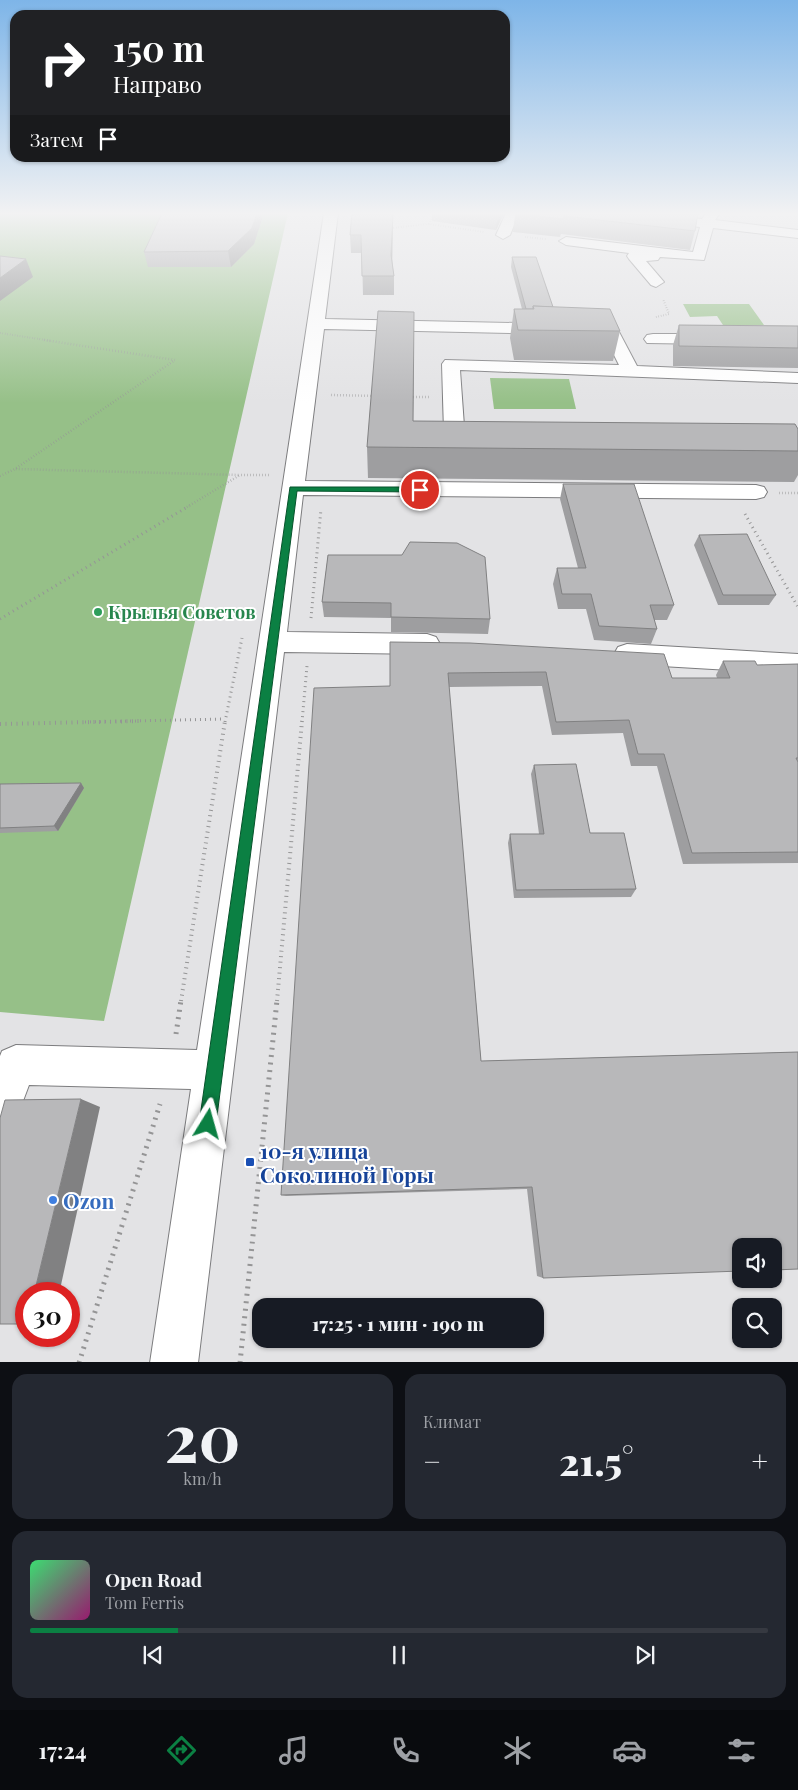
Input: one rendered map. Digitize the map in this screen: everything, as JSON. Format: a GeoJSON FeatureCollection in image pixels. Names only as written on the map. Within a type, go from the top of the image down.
{"type":"FeatureCollection","features":[{"type":"Feature","properties":{"kind":"street"},"geometry":{"type":"LineString","coordinates":[[174,1362],[296,484],[322,397],[316,324],[322,277]]}},
{"type":"Feature","properties":{"kind":"street"},"geometry":{"type":"LineString","coordinates":[[651,277],[656,282]]}},
{"type":"Feature","properties":{"kind":"street"},"geometry":{"type":"LineString","coordinates":[[316,324],[481,347],[631,372],[798,378]]}},
{"type":"Feature","properties":{"kind":"street"},"geometry":{"type":"LineString","coordinates":[[493,433],[454,432],[451,364],[481,347],[610,330],[631,372]]}},
{"type":"Feature","properties":{"kind":"street"},"geometry":{"type":"LineString","coordinates":[[653,338],[730,339]]}},
{"type":"Feature","properties":{"kind":"street"},"geometry":{"type":"LineString","coordinates":[[296,484],[756,492]]}},
{"type":"Feature","properties":{"kind":"street"},"geometry":{"type":"LineString","coordinates":[[273,642],[448,645]]}},
{"type":"Feature","properties":{"kind":"street"},"geometry":{"type":"LineString","coordinates":[[604,653],[798,664]]}},
{"type":"Feature","properties":{"kind":"street"},"geometry":{"type":"LineString","coordinates":[[0,1111],[16,1065],[215,1070]]}},
{"type":"Feature","properties":{"kind":"path"},"geometry":{"type":"LineString","coordinates":[[610,330],[669,314],[656,282]]}},
{"type":"Feature","properties":{"kind":"path"},"geometry":{"type":"LineString","coordinates":[[0,333],[175,360],[16,469],[0,476]]}},
{"type":"Feature","properties":{"kind":"path"},"geometry":{"type":"LineString","coordinates":[[322,397],[375,396]]}},
{"type":"Feature","properties":{"kind":"path"},"geometry":{"type":"LineString","coordinates":[[16,469],[240,475],[296,484],[309,642],[271,1067],[240,1362]]}},
{"type":"Feature","properties":{"kind":"path"},"geometry":{"type":"LineString","coordinates":[[0,619],[240,475]]}},
{"type":"Feature","properties":{"kind":"path"},"geometry":{"type":"LineString","coordinates":[[733,492],[798,607]]}},
{"type":"Feature","properties":{"kind":"path"},"geometry":{"type":"LineString","coordinates":[[0,724],[225,719]]}},
{"type":"Feature","properties":{"kind":"path"},"geometry":{"type":"LineString","coordinates":[[80,1362],[171,1070]]}},
{"type":"Feature","properties":{"kind":"green space","name":"Крылья Советов"},"geometry":{"type":"Polygon","coordinates":[[[0,277],[274,277],[104,1021],[0,1012],[0,277]]]}},
{"type":"Feature","properties":{"kind":"green space"},"geometry":{"type":"Polygon","coordinates":[[[683,304],[749,304],[764,325],[723,325],[717,316],[690,317],[683,304]]]}},
{"type":"Feature","properties":{"kind":"green space"},"geometry":{"type":"Polygon","coordinates":[[[490,378],[569,379],[576,409],[494,409],[490,378]]]}},
{"type":"Feature","properties":{"kind":"building"},"geometry":{"type":"Polygon","coordinates":[[[517,277],[543,277],[553,307],[533,306],[533,309],[526,309],[517,277]]]}},
{"type":"Feature","properties":{"kind":"building"},"geometry":{"type":"Polygon","coordinates":[[[533,306],[610,309],[620,331],[518,330],[514,309],[534,309],[533,306]]]}},
{"type":"Feature","properties":{"kind":"building"},"geometry":{"type":"Polygon","coordinates":[[[378,311],[414,312],[413,421],[795,424],[798,429],[798,451],[367,447],[378,311]]]}},
{"type":"Feature","properties":{"kind":"building"},"geometry":{"type":"Polygon","coordinates":[[[679,325],[798,326],[798,348],[679,346],[679,325]]]}},
{"type":"Feature","properties":{"kind":"building"},"geometry":{"type":"Polygon","coordinates":[[[563,484],[634,484],[674,605],[650,605],[657,629],[599,626],[591,594],[562,594],[557,568],[586,568],[563,484]]]}},
{"type":"Feature","properties":{"kind":"building"},"geometry":{"type":"Polygon","coordinates":[[[747,534],[776,595],[723,595],[699,535],[747,534]]]}},
{"type":"Feature","properties":{"kind":"building"},"geometry":{"type":"Polygon","coordinates":[[[410,542],[457,543],[485,557],[490,619],[391,617],[391,603],[322,602],[328,555],[402,555],[410,542]]]}},
{"type":"Feature","properties":{"kind":"building"},"geometry":{"type":"Polygon","coordinates":[[[390,642],[470,643],[664,654],[672,678],[730,678],[723,661],[755,661],[757,665],[798,664],[798,758],[796,758],[798,762],[798,852],[692,853],[664,754],[638,754],[629,720],[556,722],[546,672],[448,673],[481,1061],[798,1052],[798,1269],[782,1270],[782,1238],[732,1238],[732,1271],[543,1278],[532,1187],[281,1195],[314,688],[390,686],[390,642]]]}},
{"type":"Feature","properties":{"kind":"building"},"geometry":{"type":"Polygon","coordinates":[[[576,764],[590,833],[624,833],[636,889],[516,890],[510,834],[544,834],[534,765],[576,764]]]}},
{"type":"Feature","properties":{"kind":"building"},"geometry":{"type":"Polygon","coordinates":[[[81,783],[54,826],[0,828],[0,784],[81,783]]]}},
{"type":"Feature","properties":{"kind":"building"},"geometry":{"type":"Polygon","coordinates":[[[81,1099],[37,1282],[15,1282],[15,1324],[0,1324],[0,1118],[5,1100],[81,1099]]]}},
{"type":"Feature","properties":{"kind":"place","name":"Крылья Советов"},"geometry":{"type":"Point","coordinates":[98,612]}},
{"type":"Feature","properties":{"kind":"place","name":"10-я улица Соколиной Горы"},"geometry":{"type":"Point","coordinates":[250,1162]}},
{"type":"Feature","properties":{"kind":"place","name":"Ozon"},"geometry":{"type":"Point","coordinates":[53,1200]}},
{"type":"Feature","properties":{"kind":"route"},"geometry":{"type":"LineString","coordinates":[[208,1124],[293,488],[420,490]]}}]}
